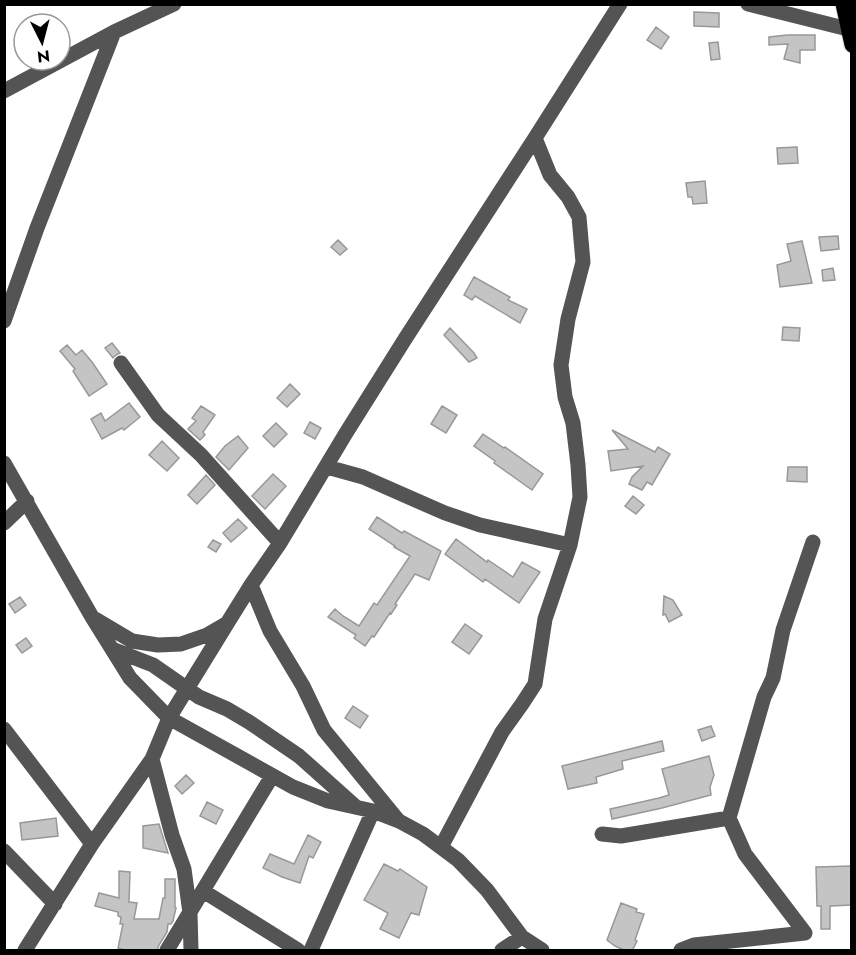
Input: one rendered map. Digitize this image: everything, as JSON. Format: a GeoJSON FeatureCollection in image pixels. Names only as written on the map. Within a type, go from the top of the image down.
{"type":"FeatureCollection","features":[{"type":"Feature","properties":{"kind":"main road"},"geometry":{"type":"LineString","coordinates":[[843,4],[852,45]]}},
{"type":"Feature","properties":{"kind":"street"},"geometry":{"type":"LineString","coordinates":[[4,91],[114,32],[174,4]]}},
{"type":"Feature","properties":{"kind":"street"},"geometry":{"type":"LineString","coordinates":[[25,951],[92,844],[152,759],[169,718],[228,622],[280,543],[405,339],[620,4]]}},
{"type":"Feature","properties":{"kind":"street"},"geometry":{"type":"LineString","coordinates":[[748,4],[848,29]]}},
{"type":"Feature","properties":{"kind":"street"},"geometry":{"type":"LineString","coordinates":[[4,321],[37,228],[114,32]]}},
{"type":"Feature","properties":{"kind":"street"},"geometry":{"type":"LineString","coordinates":[[441,847],[502,732],[535,684],[545,619],[570,546],[580,497],[573,423],[565,397],[561,365],[568,319],[583,262],[579,217],[568,197],[550,175],[535,138]]}},
{"type":"Feature","properties":{"kind":"street"},"geometry":{"type":"LineString","coordinates":[[121,363],[158,415],[201,455],[280,543]]}},
{"type":"Feature","properties":{"kind":"street"},"geometry":{"type":"LineString","coordinates":[[4,463],[92,617],[130,678],[169,718],[293,787],[328,801],[373,811],[423,834],[458,860],[487,890],[522,938],[542,951]]}},
{"type":"Feature","properties":{"kind":"street"},"geometry":{"type":"LineString","coordinates":[[327,467],[363,477],[445,513],[480,525],[570,546]]}},
{"type":"Feature","properties":{"kind":"street"},"geometry":{"type":"LineString","coordinates":[[4,523],[27,501]]}},
{"type":"Feature","properties":{"kind":"street"},"geometry":{"type":"LineString","coordinates":[[681,951],[694,945],[805,933],[745,854],[729,818],[764,697],[773,678],[783,630],[813,542]]}},
{"type":"Feature","properties":{"kind":"street"},"geometry":{"type":"LineString","coordinates":[[251,585],[270,632],[303,686],[324,730],[399,821]]}},
{"type":"Feature","properties":{"kind":"street"},"geometry":{"type":"LineString","coordinates":[[92,617],[132,641],[158,645],[181,644],[207,635],[228,622]]}},
{"type":"Feature","properties":{"kind":"street"},"geometry":{"type":"LineString","coordinates":[[112,649],[153,665],[199,697],[227,709],[299,756],[354,807]]}},
{"type":"Feature","properties":{"kind":"street"},"geometry":{"type":"LineString","coordinates":[[4,729],[92,844]]}},
{"type":"Feature","properties":{"kind":"street"},"geometry":{"type":"LineString","coordinates":[[152,759],[172,835],[184,869],[190,913],[191,951]]}},
{"type":"Feature","properties":{"kind":"street"},"geometry":{"type":"LineString","coordinates":[[167,951],[272,776]]}},
{"type":"Feature","properties":{"kind":"street"},"geometry":{"type":"LineString","coordinates":[[311,951],[373,811]]}},
{"type":"Feature","properties":{"kind":"street"},"geometry":{"type":"LineString","coordinates":[[602,834],[621,836],[729,818]]}},
{"type":"Feature","properties":{"kind":"street"},"geometry":{"type":"LineString","coordinates":[[4,851],[55,904]]}},
{"type":"Feature","properties":{"kind":"street"},"geometry":{"type":"LineString","coordinates":[[203,891],[298,951]]}},
{"type":"Feature","properties":{"kind":"street"},"geometry":{"type":"LineString","coordinates":[[502,951],[522,938]]}},
{"type":"Feature","properties":{"kind":"building"},"geometry":{"type":"Polygon","coordinates":[[[694,12],[719,13],[719,27],[694,26],[694,12]]]}},
{"type":"Feature","properties":{"kind":"building"},"geometry":{"type":"Polygon","coordinates":[[[656,27],[669,37],[661,49],[647,40],[656,27]]]}},
{"type":"Feature","properties":{"kind":"building"},"geometry":{"type":"Polygon","coordinates":[[[815,35],[815,50],[800,50],[800,63],[784,59],[788,44],[769,45],[769,37],[815,35]]]}},
{"type":"Feature","properties":{"kind":"building"},"geometry":{"type":"Polygon","coordinates":[[[718,42],[720,59],[711,60],[709,43],[718,42]]]}},
{"type":"Feature","properties":{"kind":"building"},"geometry":{"type":"Polygon","coordinates":[[[797,147],[798,163],[778,164],[777,148],[797,147]]]}},
{"type":"Feature","properties":{"kind":"building"},"geometry":{"type":"Polygon","coordinates":[[[705,181],[707,203],[693,204],[692,197],[688,197],[686,183],[705,181]]]}},
{"type":"Feature","properties":{"kind":"building"},"geometry":{"type":"Polygon","coordinates":[[[838,236],[839,249],[821,251],[819,237],[838,236]]]}},
{"type":"Feature","properties":{"kind":"building"},"geometry":{"type":"Polygon","coordinates":[[[338,240],[347,249],[340,255],[331,247],[338,240]]]}},
{"type":"Feature","properties":{"kind":"building"},"geometry":{"type":"Polygon","coordinates":[[[802,241],[812,283],[780,287],[777,265],[791,261],[787,244],[802,241]]]}},
{"type":"Feature","properties":{"kind":"building"},"geometry":{"type":"Polygon","coordinates":[[[833,268],[835,280],[823,281],[822,270],[833,268]]]}},
{"type":"Feature","properties":{"kind":"building"},"geometry":{"type":"Polygon","coordinates":[[[474,277],[510,297],[508,300],[527,309],[520,323],[475,296],[472,300],[464,295],[474,277]]]}},
{"type":"Feature","properties":{"kind":"building"},"geometry":{"type":"Polygon","coordinates":[[[783,327],[800,328],[799,341],[782,340],[783,327]]]}},
{"type":"Feature","properties":{"kind":"building"},"geometry":{"type":"Polygon","coordinates":[[[450,328],[477,358],[469,362],[444,335],[450,328]]]}},
{"type":"Feature","properties":{"kind":"building"},"geometry":{"type":"Polygon","coordinates":[[[112,343],[120,353],[113,358],[105,348],[112,343]]]}},
{"type":"Feature","properties":{"kind":"building"},"geometry":{"type":"Polygon","coordinates":[[[67,345],[76,355],[82,350],[107,384],[89,396],[73,371],[75,369],[60,351],[67,345]]]}},
{"type":"Feature","properties":{"kind":"building"},"geometry":{"type":"Polygon","coordinates":[[[290,384],[300,394],[287,407],[277,398],[290,384]]]}},
{"type":"Feature","properties":{"kind":"building"},"geometry":{"type":"Polygon","coordinates":[[[129,403],[140,417],[124,430],[122,428],[102,439],[91,419],[101,413],[105,421],[129,403]]]}},
{"type":"Feature","properties":{"kind":"building"},"geometry":{"type":"Polygon","coordinates":[[[201,406],[215,415],[200,440],[188,429],[196,421],[192,418],[201,406]]]}},
{"type":"Feature","properties":{"kind":"building"},"geometry":{"type":"Polygon","coordinates":[[[442,406],[457,415],[446,433],[431,424],[442,406]]]}},
{"type":"Feature","properties":{"kind":"building"},"geometry":{"type":"Polygon","coordinates":[[[310,422],[321,428],[315,439],[304,433],[310,422]]]}},
{"type":"Feature","properties":{"kind":"building"},"geometry":{"type":"Polygon","coordinates":[[[276,423],[287,434],[274,447],[263,436],[276,423]]]}},
{"type":"Feature","properties":{"kind":"building"},"geometry":{"type":"Polygon","coordinates":[[[612,430],[655,452],[658,447],[670,454],[652,485],[647,482],[642,490],[629,484],[632,477],[643,466],[611,471],[608,451],[628,449],[612,430]]]}},
{"type":"Feature","properties":{"kind":"building"},"geometry":{"type":"Polygon","coordinates":[[[483,434],[543,474],[532,490],[474,446],[483,434]]]}},
{"type":"Feature","properties":{"kind":"building"},"geometry":{"type":"Polygon","coordinates":[[[238,436],[248,448],[229,470],[216,457],[238,436]]]}},
{"type":"Feature","properties":{"kind":"building"},"geometry":{"type":"Polygon","coordinates":[[[162,441],[179,458],[167,471],[149,455],[162,441]]]}},
{"type":"Feature","properties":{"kind":"building"},"geometry":{"type":"Polygon","coordinates":[[[788,467],[807,467],[807,482],[787,481],[788,467]]]}},
{"type":"Feature","properties":{"kind":"building"},"geometry":{"type":"Polygon","coordinates":[[[273,474],[286,486],[265,509],[252,496],[273,474]]]}},
{"type":"Feature","properties":{"kind":"building"},"geometry":{"type":"Polygon","coordinates":[[[206,475],[215,485],[197,504],[188,495],[206,475]]]}},
{"type":"Feature","properties":{"kind":"building"},"geometry":{"type":"Polygon","coordinates":[[[633,496],[644,505],[636,514],[625,506],[633,496]]]}},
{"type":"Feature","properties":{"kind":"building"},"geometry":{"type":"Polygon","coordinates":[[[377,517],[402,533],[404,531],[441,551],[429,580],[415,574],[391,614],[365,646],[354,638],[356,635],[328,617],[335,609],[359,626],[374,603],[377,605],[410,556],[369,529],[377,517]]]}},
{"type":"Feature","properties":{"kind":"building"},"geometry":{"type":"Polygon","coordinates":[[[238,519],[247,528],[231,542],[223,533],[238,519]]]}},
{"type":"Feature","properties":{"kind":"building"},"geometry":{"type":"Polygon","coordinates":[[[456,539],[487,562],[488,560],[513,577],[522,562],[540,572],[519,603],[485,579],[483,582],[445,554],[456,539]]]}},
{"type":"Feature","properties":{"kind":"building"},"geometry":{"type":"Polygon","coordinates":[[[213,540],[221,544],[216,552],[208,547],[213,540]]]}},
{"type":"Feature","properties":{"kind":"building"},"geometry":{"type":"Polygon","coordinates":[[[664,596],[673,600],[682,615],[669,622],[665,614],[663,615],[664,596]]]}},
{"type":"Feature","properties":{"kind":"building"},"geometry":{"type":"Polygon","coordinates":[[[20,597],[26,605],[15,613],[9,604],[20,597]]]}},
{"type":"Feature","properties":{"kind":"building"},"geometry":{"type":"Polygon","coordinates":[[[465,624],[482,636],[469,654],[452,642],[465,624]]]}},
{"type":"Feature","properties":{"kind":"building"},"geometry":{"type":"Polygon","coordinates":[[[26,638],[32,646],[22,653],[16,645],[26,638]]]}},
{"type":"Feature","properties":{"kind":"building"},"geometry":{"type":"Polygon","coordinates":[[[353,706],[368,716],[360,728],[345,718],[353,706]]]}},
{"type":"Feature","properties":{"kind":"building"},"geometry":{"type":"Polygon","coordinates":[[[711,726],[715,736],[702,741],[698,730],[711,726]]]}},
{"type":"Feature","properties":{"kind":"building"},"geometry":{"type":"Polygon","coordinates":[[[662,741],[664,751],[622,761],[623,769],[596,777],[597,783],[568,789],[562,766],[662,741]]]}},
{"type":"Feature","properties":{"kind":"building"},"geometry":{"type":"Polygon","coordinates":[[[709,756],[714,775],[710,787],[711,795],[612,819],[610,809],[669,795],[662,769],[709,756]]]}},
{"type":"Feature","properties":{"kind":"building"},"geometry":{"type":"Polygon","coordinates":[[[186,775],[194,783],[182,794],[175,786],[186,775]]]}},
{"type":"Feature","properties":{"kind":"building"},"geometry":{"type":"Polygon","coordinates":[[[207,802],[223,810],[216,824],[200,816],[207,802]]]}},
{"type":"Feature","properties":{"kind":"building"},"geometry":{"type":"Polygon","coordinates":[[[56,818],[58,836],[22,840],[20,823],[56,818]]]}},
{"type":"Feature","properties":{"kind":"building"},"geometry":{"type":"Polygon","coordinates":[[[159,824],[168,853],[143,848],[143,826],[159,824]]]}},
{"type":"Feature","properties":{"kind":"building"},"geometry":{"type":"Polygon","coordinates":[[[308,835],[321,842],[313,858],[309,856],[300,883],[263,868],[270,854],[294,864],[308,835]]]}},
{"type":"Feature","properties":{"kind":"building"},"geometry":{"type":"Polygon","coordinates":[[[384,864],[398,871],[400,869],[427,887],[419,915],[411,913],[399,938],[380,929],[388,913],[364,900],[384,864]]]}},
{"type":"Feature","properties":{"kind":"building"},"geometry":{"type":"Polygon","coordinates":[[[852,866],[852,905],[830,906],[830,929],[821,929],[821,906],[817,906],[816,867],[852,866]]]}},
{"type":"Feature","properties":{"kind":"building"},"geometry":{"type":"Polygon","coordinates":[[[119,871],[130,872],[129,902],[137,903],[134,919],[159,919],[163,898],[165,898],[165,879],[175,879],[176,908],[173,921],[168,924],[167,932],[157,951],[128,951],[118,948],[123,924],[120,924],[121,917],[118,916],[118,912],[95,906],[99,893],[119,898],[119,871]]]}},
{"type":"Feature","properties":{"kind":"building"},"geometry":{"type":"Polygon","coordinates":[[[621,903],[644,914],[632,951],[626,951],[607,940],[621,903]]]}}]}
